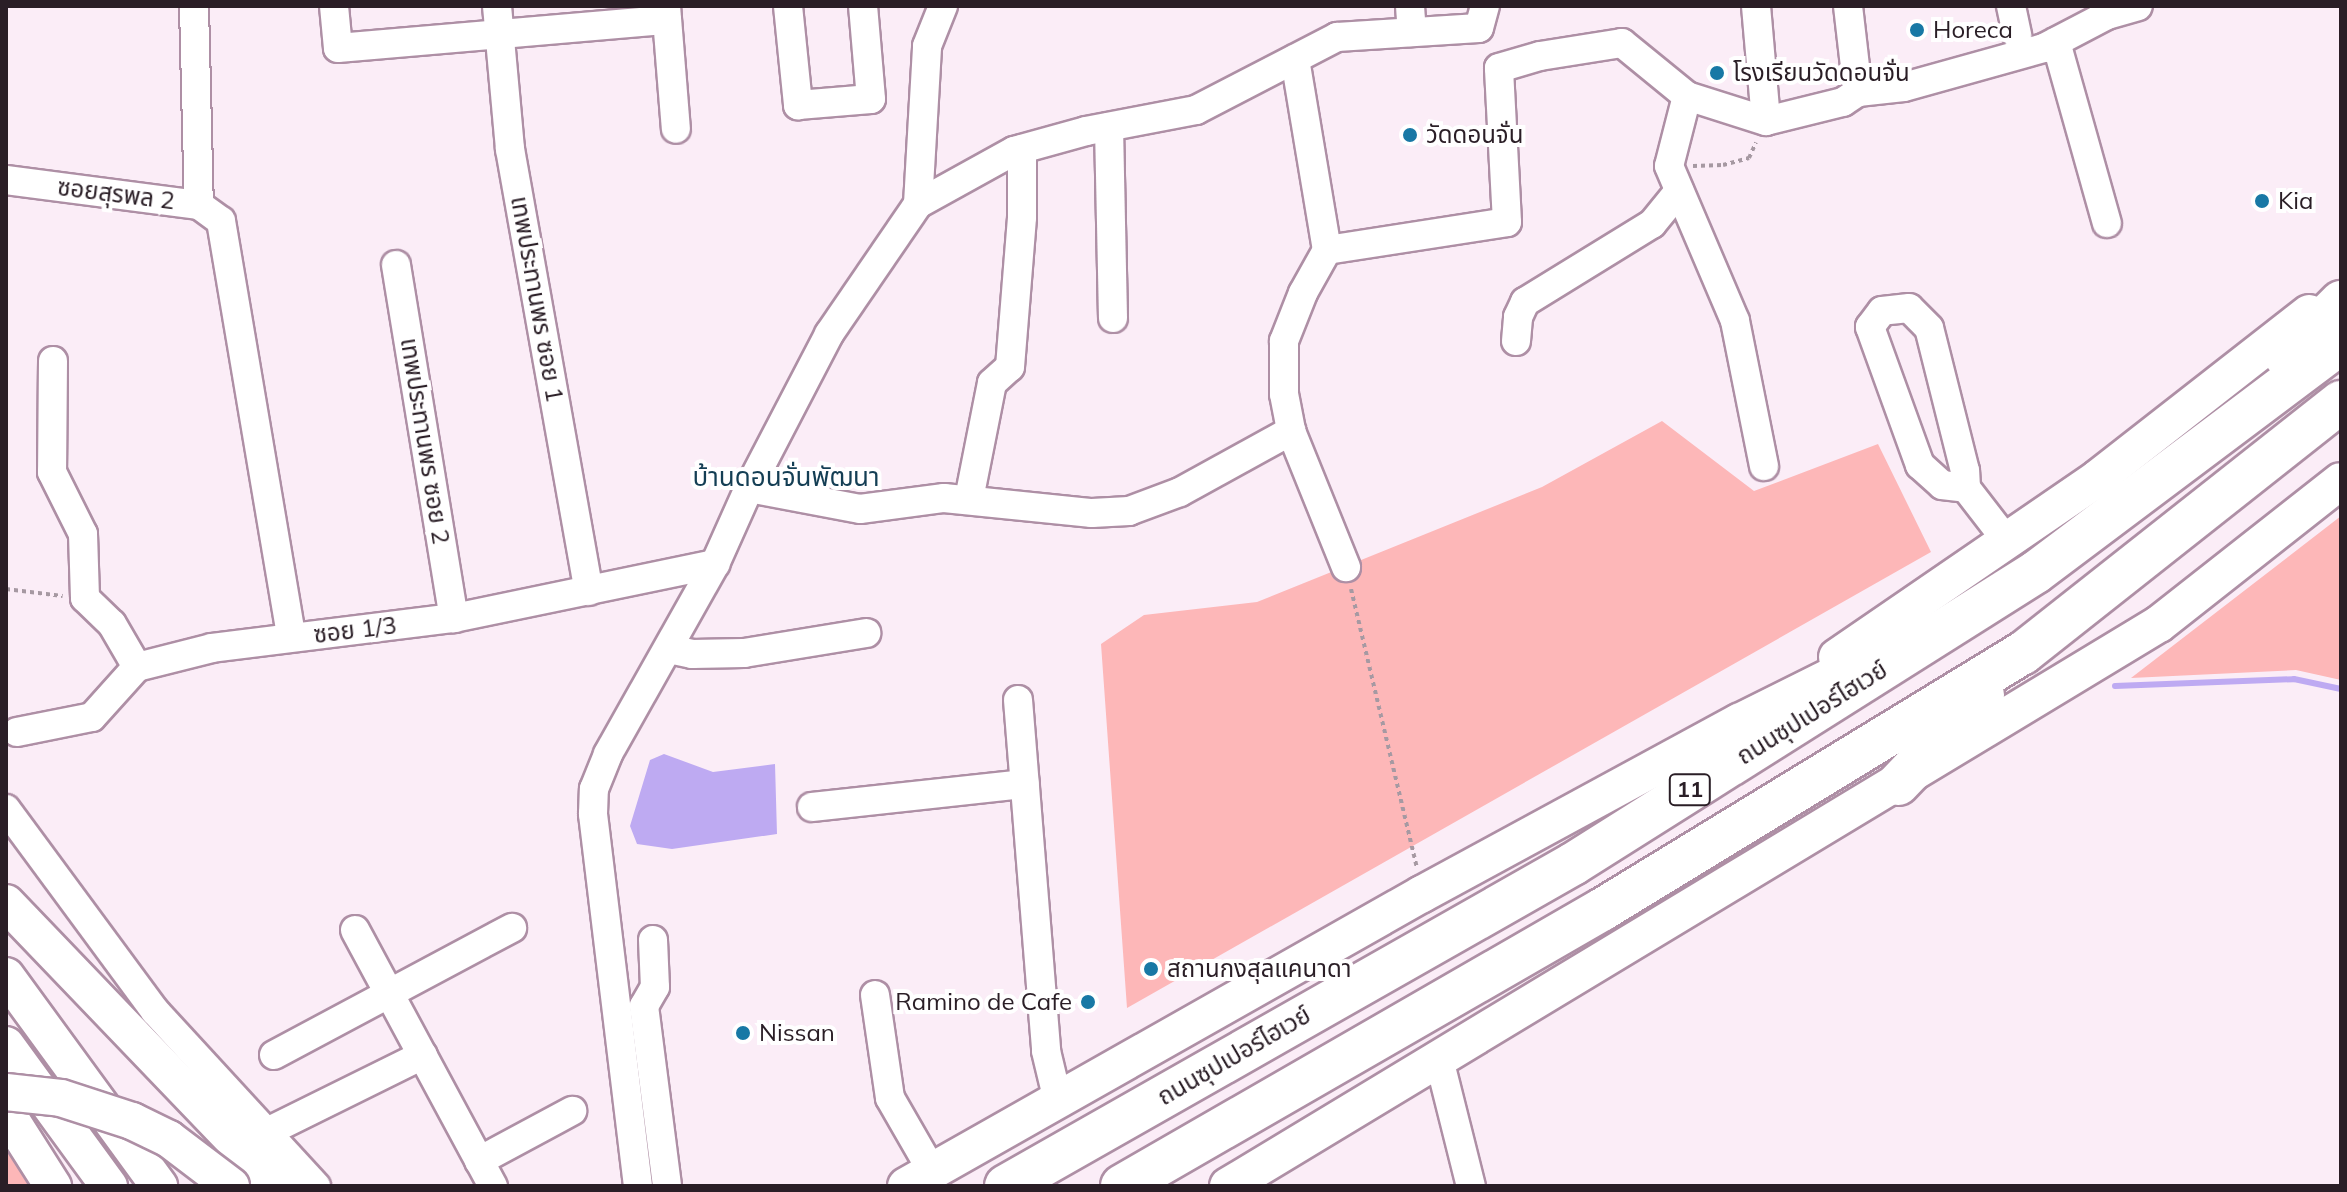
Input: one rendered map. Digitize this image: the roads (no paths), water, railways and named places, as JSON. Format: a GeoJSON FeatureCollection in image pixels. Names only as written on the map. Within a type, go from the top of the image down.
{"type":"FeatureCollection","features":[{"type":"Feature","properties":{"kind":"highway"},"geometry":{"type":"LineString","coordinates":[[2164,480],[2341,302]]}},
{"type":"Feature","properties":{"kind":"highway","name":"ถนนซุปเปอร์ไฮเวย์"},"geometry":{"type":"LineString","coordinates":[[1006,1186],[1573,864],[2010,588],[2164,480],[2341,343]]}},
{"type":"Feature","properties":{"kind":"highway","name":"11"},"geometry":{"type":"LineString","coordinates":[[1122,1186],[1603,909],[2023,653],[2339,404]]}},
{"type":"Feature","properties":{"kind":"highway"},"geometry":{"type":"LineString","coordinates":[[1898,784],[2023,653]]}},
{"type":"Feature","properties":{"kind":"main road"},"geometry":{"type":"LineString","coordinates":[[1739,722],[2098,478],[2341,288]]}},
{"type":"Feature","properties":{"kind":"main road"},"geometry":{"type":"LineString","coordinates":[[1228,1186],[2159,624],[2341,481]]}},
{"type":"Feature","properties":{"kind":"main road"},"geometry":{"type":"LineString","coordinates":[[919,1178],[1422,894],[1739,722],[2010,588]]}},
{"type":"Feature","properties":{"kind":"main road"},"geometry":{"type":"LineString","coordinates":[[6,903],[277,1186]]}},
{"type":"Feature","properties":{"kind":"main road"},"geometry":{"type":"LineString","coordinates":[[6,976],[159,1186]]}},
{"type":"Feature","properties":{"kind":"main road"},"geometry":{"type":"LineString","coordinates":[[6,1045],[109,1186]]}},
{"type":"Feature","properties":{"kind":"main road"},"geometry":{"type":"LineString","coordinates":[[6,1092],[61,1098],[132,1121],[169,1139],[231,1186]]}},
{"type":"Feature","properties":{"kind":"main road"},"geometry":{"type":"LineString","coordinates":[[6,1112],[53,1186]]}},
{"type":"Feature","properties":{"kind":"street"},"geometry":{"type":"LineString","coordinates":[[194,6],[210,213],[291,637]]}},
{"type":"Feature","properties":{"kind":"street"},"geometry":{"type":"LineString","coordinates":[[334,6],[338,48],[498,20],[667,13],[676,129]]}},
{"type":"Feature","properties":{"kind":"street"},"geometry":{"type":"LineString","coordinates":[[788,6],[798,105],[871,99],[863,6]]}},
{"type":"Feature","properties":{"kind":"street"},"geometry":{"type":"LineString","coordinates":[[918,204],[927,46],[943,6]]}},
{"type":"Feature","properties":{"kind":"street"},"geometry":{"type":"LineString","coordinates":[[1756,6],[1766,121]]}},
{"type":"Feature","properties":{"kind":"street"},"geometry":{"type":"LineString","coordinates":[[1848,6],[1858,92]]}},
{"type":"Feature","properties":{"kind":"street"},"geometry":{"type":"LineString","coordinates":[[2011,6],[2017,35]]}},
{"type":"Feature","properties":{"kind":"street"},"geometry":{"type":"LineString","coordinates":[[1499,68],[1540,56],[1622,43],[1687,96],[1766,121],[1843,102],[1858,92],[1904,87],[2056,42],[2107,15],[2138,6]]}},
{"type":"Feature","properties":{"kind":"street"},"geometry":{"type":"LineString","coordinates":[[638,1186],[593,814],[601,769],[715,564],[749,488],[829,334],[918,204],[1022,149],[1109,127],[1196,110],[1337,37],[1411,19],[1482,17],[1499,68],[1507,222],[1327,250]]}},
{"type":"Feature","properties":{"kind":"street","name":"เทพประทานพร ซอย 1"},"geometry":{"type":"LineString","coordinates":[[498,20],[510,149],[589,591]]}},
{"type":"Feature","properties":{"kind":"street"},"geometry":{"type":"LineString","coordinates":[[2056,42],[2107,223]]}},
{"type":"Feature","properties":{"kind":"street"},"geometry":{"type":"LineString","coordinates":[[1295,59],[1327,250],[1303,293],[1284,341],[1284,394],[1291,431],[1346,567]]}},
{"type":"Feature","properties":{"kind":"street"},"geometry":{"type":"LineString","coordinates":[[1516,341],[1518,317],[1525,302],[1652,224],[1674,179],[1687,96]]}},
{"type":"Feature","properties":{"kind":"street"},"geometry":{"type":"LineString","coordinates":[[1109,127],[1113,318]]}},
{"type":"Feature","properties":{"kind":"street"},"geometry":{"type":"LineString","coordinates":[[969,499],[992,383],[1010,367],[1022,217],[1022,149]]}},
{"type":"Feature","properties":{"kind":"street"},"geometry":{"type":"LineString","coordinates":[[1674,179],[1735,321],[1764,466]]}},
{"type":"Feature","properties":{"kind":"street","name":"ซอยสุรพล 2"},"geometry":{"type":"LineString","coordinates":[[6,180],[210,213]]}},
{"type":"Feature","properties":{"kind":"street","name":"เทพประทานพร ซอย 2"},"geometry":{"type":"LineString","coordinates":[[396,265],[454,618]]}},
{"type":"Feature","properties":{"kind":"street"},"geometry":{"type":"LineString","coordinates":[[1966,488],[1942,485],[1920,465],[1870,327],[1882,311],[1909,308],[1929,328],[1965,471],[1966,488],[2007,541]]}},
{"type":"Feature","properties":{"kind":"street"},"geometry":{"type":"LineString","coordinates":[[17,732],[92,717],[137,667],[112,624],[85,598],[83,534],[52,472],[53,361]]}},
{"type":"Feature","properties":{"kind":"street"},"geometry":{"type":"LineString","coordinates":[[749,488],[860,509],[944,498],[1092,513],[1129,511],[1180,492],[1291,431]]}},
{"type":"Feature","properties":{"kind":"street","name":"ซอย 1/3"},"geometry":{"type":"LineString","coordinates":[[137,667],[212,648],[454,618],[715,564]]}},
{"type":"Feature","properties":{"kind":"street"},"geometry":{"type":"LineString","coordinates":[[669,649],[692,654],[744,653],[866,633]]}},
{"type":"Feature","properties":{"kind":"street"},"geometry":{"type":"LineString","coordinates":[[1018,700],[1046,1051],[1058,1101]]}},
{"type":"Feature","properties":{"kind":"street"},"geometry":{"type":"LineString","coordinates":[[812,807],[1025,784]]}},
{"type":"Feature","properties":{"kind":"street"},"geometry":{"type":"LineString","coordinates":[[6,809],[155,1011],[316,1186]]}},
{"type":"Feature","properties":{"kind":"street"},"geometry":{"type":"LineString","coordinates":[[274,1055],[512,928]]}},
{"type":"Feature","properties":{"kind":"street"},"geometry":{"type":"LineString","coordinates":[[355,930],[486,1174],[572,1111]]}},
{"type":"Feature","properties":{"kind":"street"},"geometry":{"type":"LineString","coordinates":[[653,940],[655,987],[644,1006],[667,1186]]}},
{"type":"Feature","properties":{"kind":"street"},"geometry":{"type":"LineString","coordinates":[[875,995],[890,1098],[919,1178]]}},
{"type":"Feature","properties":{"kind":"street"},"geometry":{"type":"LineString","coordinates":[[265,1133],[423,1055]]}},
{"type":"Feature","properties":{"kind":"street"},"geometry":{"type":"LineString","coordinates":[[1439,1059],[1471,1186]]}},
{"type":"Feature","properties":{"kind":"waterway"},"geometry":{"type":"LineString","coordinates":[[2115,686],[2294,679],[2341,689]]}},
{"type":"Feature","properties":{"kind":"place","name":"Horeca"},"geometry":{"type":"Point","coordinates":[1917,30]}},
{"type":"Feature","properties":{"kind":"place","name":"โรงเรียนวัดดอนจั่น"},"geometry":{"type":"Point","coordinates":[1717,73]}},
{"type":"Feature","properties":{"kind":"place","name":"วัดดอนจั่น"},"geometry":{"type":"Point","coordinates":[1410,135]}},
{"type":"Feature","properties":{"kind":"place","name":"Kia"},"geometry":{"type":"Point","coordinates":[2262,201]}},
{"type":"Feature","properties":{"kind":"place","name":"สถานกงสุลแคนาดา"},"geometry":{"type":"Point","coordinates":[1151,969]}},
{"type":"Feature","properties":{"kind":"place","name":"Ramino de Cafe"},"geometry":{"type":"Point","coordinates":[1088,1002]}},
{"type":"Feature","properties":{"kind":"place","name":"Nissan"},"geometry":{"type":"Point","coordinates":[743,1033]}},
{"type":"Feature","properties":{"kind":"district","name":"บ้านดอนจั่นพัฒนา"},"geometry":{"type":"Point","coordinates":[786,477]}}]}
